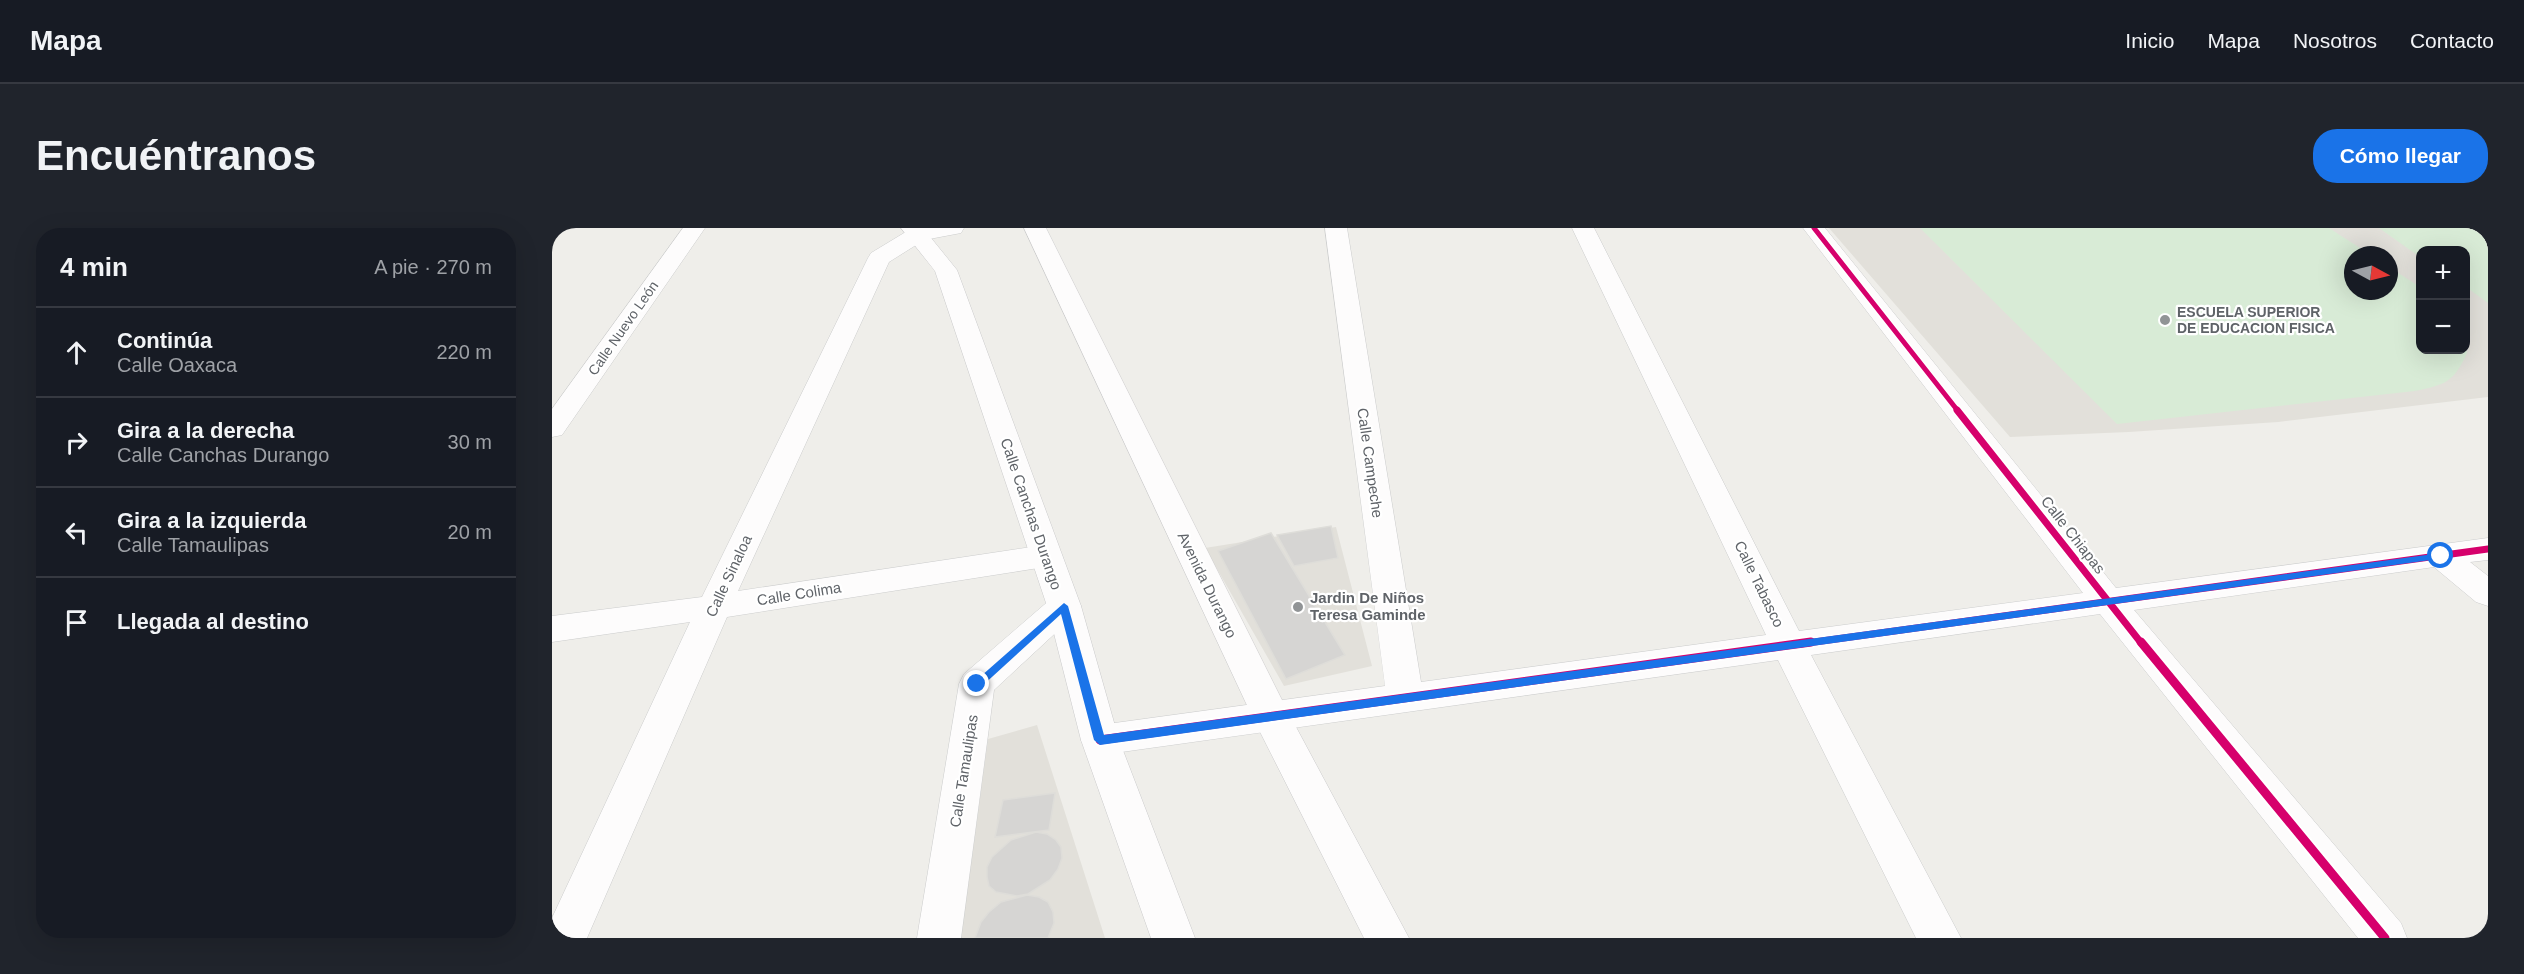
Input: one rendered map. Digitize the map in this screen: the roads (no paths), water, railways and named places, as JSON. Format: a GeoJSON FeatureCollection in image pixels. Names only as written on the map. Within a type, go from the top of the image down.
{"type":"FeatureCollection","features":[{"type":"Feature","properties":{"kind":"street","name":"Calle Nuevo León"},"geometry":{"type":"LineString","coordinates":[[552,429],[694,228]]}},
{"type":"Feature","properties":{"kind":"street"},"geometry":{"type":"LineString","coordinates":[[914,231],[953,228]]}},
{"type":"Feature","properties":{"kind":"street","name":"Avenida Durango"},"geometry":{"type":"LineString","coordinates":[[1035,228],[1271,716],[1387,938]]}},
{"type":"Feature","properties":{"kind":"street","name":"Calle Campeche"},"geometry":{"type":"LineString","coordinates":[[1336,228],[1405,698]]}},
{"type":"Feature","properties":{"kind":"street","name":"Calle Tabasco"},"geometry":{"type":"LineString","coordinates":[[1583,228],[1789,646],[1939,938]]}},
{"type":"Feature","properties":{"kind":"street","name":"Calle Chiapas"},"geometry":{"type":"LineString","coordinates":[[1814,228],[2109,603],[2385,938]]}},
{"type":"Feature","properties":{"kind":"street","name":"Calle Canchas Durango"},"geometry":{"type":"LineString","coordinates":[[914,231],[946,270],[1064,606],[1100,740],[1173,938]]}},
{"type":"Feature","properties":{"kind":"street","name":"Calle Sinaloa"},"geometry":{"type":"LineString","coordinates":[[565,938],[714,607],[879,258],[914,231]]}},
{"type":"Feature","properties":{"kind":"street"},"geometry":{"type":"LineString","coordinates":[[1100,740],[2109,603],[2488,549]]}},
{"type":"Feature","properties":{"kind":"street","name":"Calle Colima"},"geometry":{"type":"LineString","coordinates":[[552,629],[714,607],[1045,556]]}},
{"type":"Feature","properties":{"kind":"street"},"geometry":{"type":"LineString","coordinates":[[2441,556],[2488,594]]}},
{"type":"Feature","properties":{"kind":"street","name":"Calle Tamaulipas"},"geometry":{"type":"LineString","coordinates":[[939,938],[977,684],[1064,606]]}},
{"type":"Feature","properties":{"kind":"place","name":"ESCUELA SUPERIOR DE EDUCACION FISICA"},"geometry":{"type":"Point","coordinates":[2165,320]}},
{"type":"Feature","properties":{"kind":"place","name":"Jardin De Niños Teresa Gaminde"},"geometry":{"type":"Point","coordinates":[1298,607]}}]}
